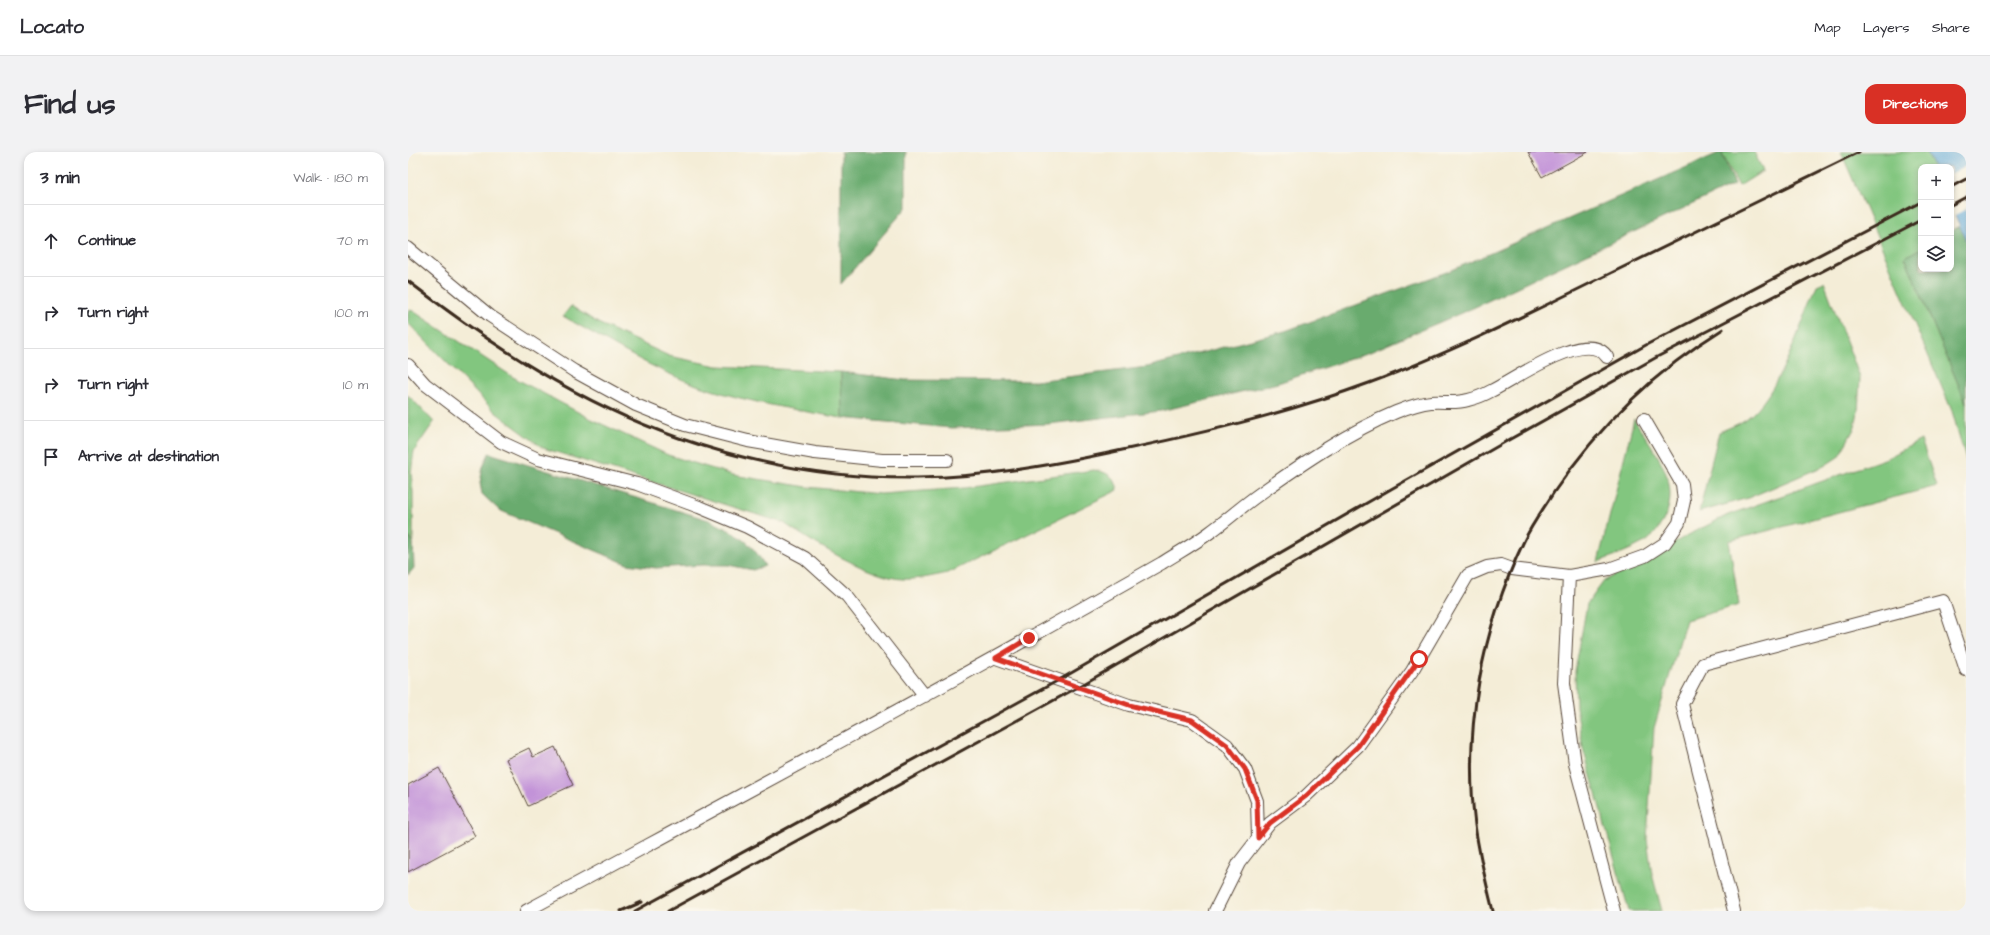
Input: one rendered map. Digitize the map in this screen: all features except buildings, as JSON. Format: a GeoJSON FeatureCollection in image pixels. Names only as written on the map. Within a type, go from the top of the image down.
{"type":"FeatureCollection","features":[{"type":"Feature","properties":{"kind":"lane"},"geometry":{"type":"LineString","coordinates":[[408,248],[490,316],[574,371],[636,405],[685,425],[748,441],[816,453],[882,460],[947,460]]}},
{"type":"Feature","properties":{"kind":"lane"},"geometry":{"type":"LineString","coordinates":[[526,911],[996,658],[1178,553],[1210,533],[1258,495],[1333,445],[1395,413],[1431,402],[1448,404],[1465,401],[1491,392],[1522,372],[1563,353],[1587,347],[1597,348],[1604,351],[1607,357]]}},
{"type":"Feature","properties":{"kind":"lane"},"geometry":{"type":"LineString","coordinates":[[408,365],[425,384],[501,442],[538,458],[637,484],[699,507],[747,527],[805,558],[847,596],[925,696]]}},
{"type":"Feature","properties":{"kind":"lane"},"geometry":{"type":"LineString","coordinates":[[1215,911],[1239,862],[1270,823],[1306,796],[1358,746],[1412,671],[1468,575],[1487,567],[1501,564],[1512,569],[1569,576],[1608,569],[1645,556],[1664,542],[1679,523],[1684,500],[1682,484],[1644,419]]}},
{"type":"Feature","properties":{"kind":"lane"},"geometry":{"type":"LineString","coordinates":[[1569,576],[1564,684],[1574,757],[1614,911]]}},
{"type":"Feature","properties":{"kind":"lane"},"geometry":{"type":"LineString","coordinates":[[1734,911],[1682,704],[1703,664],[1943,601],[1966,670]]}},
{"type":"Feature","properties":{"kind":"lane"},"geometry":{"type":"LineString","coordinates":[[996,658],[1129,705],[1192,720],[1227,745],[1245,769],[1257,800],[1258,838]]}},
{"type":"Feature","properties":{"kind":"green space"},"geometry":{"type":"Polygon","coordinates":[[[841,152],[906,152],[906,208],[841,284],[841,152]]]}},
{"type":"Feature","properties":{"kind":"green space"},"geometry":{"type":"Polygon","coordinates":[[[1721,152],[1754,152],[1763,171],[1739,186],[1721,152]]]}},
{"type":"Feature","properties":{"kind":"green space"},"geometry":{"type":"Polygon","coordinates":[[[1721,152],[1735,184],[1473,308],[1370,352],[1278,383],[1161,411],[1048,424],[952,428],[842,418],[841,372],[905,380],[1035,381],[1147,367],[1285,331],[1452,270],[1721,152]]]}},
{"type":"Feature","properties":{"kind":"green space"},"geometry":{"type":"Polygon","coordinates":[[[1841,152],[1927,152],[1933,164],[1918,164],[1918,250],[1905,257],[1966,403],[1966,460],[1952,411],[1841,152]]]}},
{"type":"Feature","properties":{"kind":"green space"},"geometry":{"type":"Polygon","coordinates":[[[1960,226],[1966,241],[1966,403],[1905,257],[1918,250],[1918,272],[1954,272],[1954,229],[1960,226]]]}},
{"type":"Feature","properties":{"kind":"green space"},"geometry":{"type":"Polygon","coordinates":[[[1824,282],[1860,378],[1858,411],[1855,427],[1838,457],[1824,466],[1748,498],[1699,512],[1719,432],[1746,419],[1758,408],[1769,394],[1788,358],[1817,285],[1824,282]]]}},
{"type":"Feature","properties":{"kind":"green space"},"geometry":{"type":"Polygon","coordinates":[[[571,306],[598,323],[669,356],[717,366],[841,372],[842,418],[789,409],[754,401],[702,387],[684,380],[648,364],[563,316],[571,306]]]}},
{"type":"Feature","properties":{"kind":"green space"},"geometry":{"type":"Polygon","coordinates":[[[410,309],[513,377],[589,418],[668,455],[733,475],[807,487],[881,494],[964,488],[1094,470],[1103,472],[1113,478],[1118,490],[948,573],[914,579],[889,577],[858,565],[825,549],[784,523],[543,448],[495,412],[408,323],[408,312],[410,309]]]}},
{"type":"Feature","properties":{"kind":"green space"},"geometry":{"type":"Polygon","coordinates":[[[408,395],[434,422],[414,451],[411,473],[413,492],[413,541],[408,537],[408,395]]]}},
{"type":"Feature","properties":{"kind":"green space"},"geometry":{"type":"Polygon","coordinates":[[[1634,419],[1664,467],[1670,493],[1669,507],[1663,521],[1649,539],[1632,548],[1598,562],[1634,419]]]}},
{"type":"Feature","properties":{"kind":"green space"},"geometry":{"type":"Polygon","coordinates":[[[1921,440],[1937,486],[1729,541],[1739,605],[1686,620],[1654,728],[1647,839],[1652,874],[1662,911],[1629,911],[1583,748],[1576,707],[1575,671],[1587,604],[1604,581],[1728,515],[1887,458],[1921,440]]]}},
{"type":"Feature","properties":{"kind":"green space"},"geometry":{"type":"Polygon","coordinates":[[[489,453],[709,520],[734,533],[748,543],[754,549],[765,566],[753,570],[728,565],[656,568],[627,564],[499,510],[482,494],[480,483],[483,467],[489,453]]]}},
{"type":"Feature","properties":{"kind":"green space"},"geometry":{"type":"Polygon","coordinates":[[[408,537],[413,541],[414,568],[408,575],[408,537]]]}},
{"type":"Feature","properties":{"kind":"water"},"geometry":{"type":"Polygon","coordinates":[[[1927,152],[1966,152],[1966,241],[1954,213],[1954,164],[1933,164],[1927,152]]]}},
{"type":"Feature","properties":{"kind":"pier"},"geometry":{"type":"Polygon","coordinates":[[[1966,166],[1966,209],[1954,215],[1954,200],[1954,172],[1966,166]]]}},
{"type":"Feature","properties":{"kind":"railway"},"geometry":{"type":"LineString","coordinates":[[408,281],[471,328],[504,350],[571,390],[606,408],[679,438],[707,447],[766,462],[826,473],[887,478],[970,475],[1049,465],[1188,436],[1280,412],[1369,383],[1429,359],[1547,305],[1859,152]]}},
{"type":"Feature","properties":{"kind":"railway"},"geometry":{"type":"LineString","coordinates":[[1954,185],[1966,179]]}},
{"type":"Feature","properties":{"kind":"railway"},"geometry":{"type":"LineString","coordinates":[[1954,203],[1966,197]]}},
{"type":"Feature","properties":{"kind":"railway"},"geometry":{"type":"LineString","coordinates":[[635,911],[1059,680],[1391,489],[1646,345],[1918,204]]}},
{"type":"Feature","properties":{"kind":"railway"},"geometry":{"type":"LineString","coordinates":[[668,911],[1080,686],[1505,442],[1657,357],[1918,222]]}},
{"type":"Feature","properties":{"kind":"railway"},"geometry":{"type":"LineString","coordinates":[[1493,911],[1485,879],[1475,825],[1472,789],[1472,752],[1474,716],[1479,680],[1487,644],[1509,575],[1534,522],[1571,468],[1609,422],[1674,363],[1723,329]]}},
{"type":"Feature","properties":{"kind":"railway"},"geometry":{"type":"LineString","coordinates":[[621,911],[642,902]]}},
{"type":"Feature","properties":{"kind":"route"},"geometry":{"type":"LineString","coordinates":[[1029,638],[996,658],[1080,686],[1129,705],[1192,720],[1227,745],[1245,769],[1257,800],[1258,838],[1270,823],[1306,796],[1358,746],[1419,659]]}}]}
